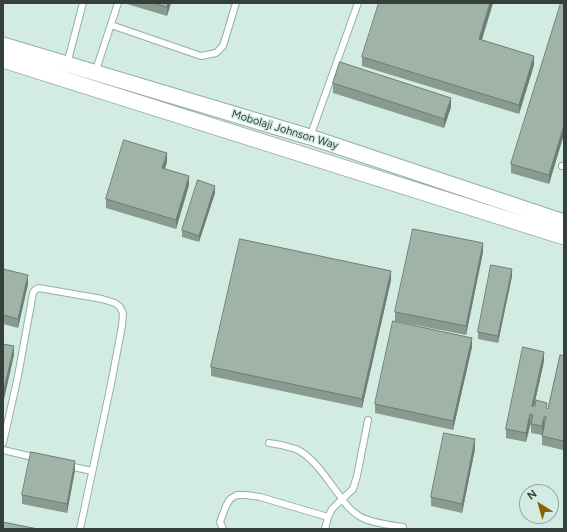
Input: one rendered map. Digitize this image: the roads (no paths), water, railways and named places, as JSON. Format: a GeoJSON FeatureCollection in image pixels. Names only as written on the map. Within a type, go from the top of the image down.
{"type":"FeatureCollection","features":[{"type":"Feature","properties":{"kind":"street","name":"Mobolaji Johnson Way"},"geometry":{"type":"LineString","coordinates":[[3,45],[310,137],[564,222]]}},
{"type":"Feature","properties":{"kind":"street","name":"Mobolaji Johnson Way"},"geometry":{"type":"LineString","coordinates":[[3,60],[564,237]]}},
{"type":"Feature","properties":{"kind":"lane"},"geometry":{"type":"LineString","coordinates":[[67,64],[83,3]]}},
{"type":"Feature","properties":{"kind":"lane"},"geometry":{"type":"LineString","coordinates":[[95,73],[118,3]]}},
{"type":"Feature","properties":{"kind":"lane"},"geometry":{"type":"LineString","coordinates":[[110,25],[201,56],[216,53],[223,46],[236,3]]}},
{"type":"Feature","properties":{"kind":"lane"},"geometry":{"type":"LineString","coordinates":[[310,137],[358,3]]}},
{"type":"Feature","properties":{"kind":"lane"},"geometry":{"type":"LineString","coordinates":[[3,443],[18,376],[33,293],[35,290],[39,288],[102,299],[115,303],[120,307],[123,314],[122,326],[80,529]]}},
{"type":"Feature","properties":{"kind":"lane"},"geometry":{"type":"LineString","coordinates":[[325,529],[328,516],[332,509],[349,494],[355,484],[368,420]]}},
{"type":"Feature","properties":{"kind":"lane"},"geometry":{"type":"LineString","coordinates":[[269,443],[282,445],[297,450],[305,455],[315,465],[352,511],[360,517],[370,521],[404,527]]}},
{"type":"Feature","properties":{"kind":"lane"},"geometry":{"type":"LineString","coordinates":[[3,450],[40,459]]}},
{"type":"Feature","properties":{"kind":"lane"},"geometry":{"type":"LineString","coordinates":[[62,464],[92,471]]}},
{"type":"Feature","properties":{"kind":"lane"},"geometry":{"type":"LineString","coordinates":[[223,529],[220,522],[226,506],[230,499],[237,495],[260,497],[328,516]]}}]}
